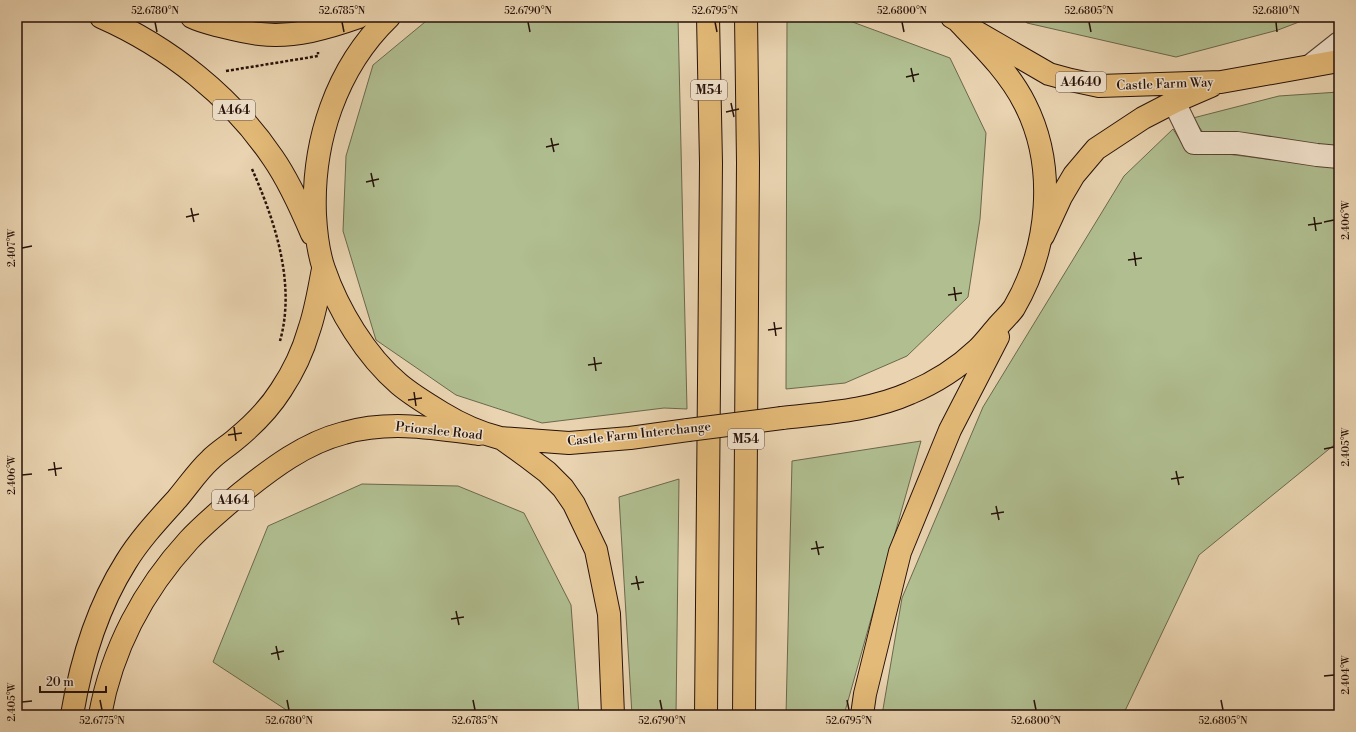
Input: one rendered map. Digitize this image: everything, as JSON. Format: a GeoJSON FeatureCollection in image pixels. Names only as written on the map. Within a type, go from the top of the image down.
{"type":"FeatureCollection","features":[{"type":"Feature","properties":{"kind":"main road","name":"A464"},"geometry":{"type":"LineString","coordinates":[[101,17],[123,27],[170,55],[210,87],[242,117],[258,136],[288,183],[321,259]]}},
{"type":"Feature","properties":{"kind":"main road"},"geometry":{"type":"LineString","coordinates":[[192,17],[200,21],[261,34],[283,34],[314,30],[359,17]]}},
{"type":"Feature","properties":{"kind":"main road","name":"Castle Farm Interchange"},"geometry":{"type":"LineString","coordinates":[[389,17],[364,45],[337,91],[324,126],[317,159],[314,192],[321,259],[338,303],[358,337],[379,364],[398,384],[425,403],[458,423],[496,437],[569,443],[617,439],[850,410],[873,405],[908,394],[941,376],[977,349],[1013,309],[1029,278],[1039,246],[1045,196],[1044,170],[1035,128],[1026,105],[1016,88],[992,56],[954,19]]}},
{"type":"Feature","properties":{"kind":"main road","name":"M54"},"geometry":{"type":"LineString","coordinates":[[706,715],[711,163],[708,17]]}},
{"type":"Feature","properties":{"kind":"main road","name":"M54"},"geometry":{"type":"LineString","coordinates":[[744,715],[748,163],[746,17]]}},
{"type":"Feature","properties":{"kind":"main road","name":"Castle Farm Way"},"geometry":{"type":"LineString","coordinates":[[954,19],[1049,74],[1099,86],[1221,82],[1339,61]]}},
{"type":"Feature","properties":{"kind":"main road","name":"Castle Farm Way"},"geometry":{"type":"LineString","coordinates":[[1039,246],[1061,197],[1074,175],[1096,149],[1143,118],[1174,102],[1221,82]]}},
{"type":"Feature","properties":{"kind":"main road"},"geometry":{"type":"LineString","coordinates":[[72,715],[84,661],[95,624],[111,588],[134,551],[210,460],[268,408],[281,391],[294,368],[310,329],[321,259]]}},
{"type":"Feature","properties":{"kind":"main road"},"geometry":{"type":"LineString","coordinates":[[862,715],[865,694],[900,552],[950,430],[1013,309]]}},
{"type":"Feature","properties":{"kind":"main road","name":"Priorslee Road"},"geometry":{"type":"LineString","coordinates":[[100,715],[112,669],[126,631],[148,593],[165,569],[190,539],[218,512],[276,466],[302,450],[325,439],[362,429],[387,426],[415,426],[496,437]]}},
{"type":"Feature","properties":{"kind":"main road"},"geometry":{"type":"LineString","coordinates":[[496,437],[526,456],[547,472],[563,488],[574,504],[596,550],[609,614],[613,715]]}},
{"type":"Feature","properties":{"kind":"lane"},"geometry":{"type":"LineString","coordinates":[[1310,66],[1339,43]]}},
{"type":"Feature","properties":{"kind":"lane"},"geometry":{"type":"LineString","coordinates":[[1174,102],[1194,143],[1237,143],[1339,157]]}},
{"type":"Feature","properties":{"kind":"path"},"geometry":{"type":"LineString","coordinates":[[210,87],[223,72],[318,56],[314,30]]}},
{"type":"Feature","properties":{"kind":"path"},"geometry":{"type":"LineString","coordinates":[[251,167],[268,208],[282,264],[286,310],[280,340]]}},
{"type":"Feature","properties":{"kind":"green space"},"geometry":{"type":"Polygon","coordinates":[[[431,17],[678,17],[687,409],[664,408],[542,423],[456,395],[376,340],[343,231],[346,156],[373,65],[431,17]]]}},
{"type":"Feature","properties":{"kind":"green space"},"geometry":{"type":"Polygon","coordinates":[[[787,17],[839,17],[950,58],[986,133],[980,219],[968,297],[907,356],[845,383],[786,389],[787,17]]]}},
{"type":"Feature","properties":{"kind":"green space"},"geometry":{"type":"Polygon","coordinates":[[[1020,17],[1312,17],[1278,30],[1176,57],[1027,23],[1020,17]]]}},
{"type":"Feature","properties":{"kind":"green space"},"geometry":{"type":"Polygon","coordinates":[[[1339,92],[1339,148],[1204,134],[1193,118],[1279,96],[1339,92]]]}},
{"type":"Feature","properties":{"kind":"green space"},"geometry":{"type":"Polygon","coordinates":[[[1173,129],[1188,153],[1219,153],[1339,168],[1339,441],[1199,555],[1123,715],[882,715],[902,598],[983,407],[1124,176],[1173,129]]]}},
{"type":"Feature","properties":{"kind":"green space"},"geometry":{"type":"Polygon","coordinates":[[[921,441],[844,715],[786,715],[792,461],[921,441]]]}},
{"type":"Feature","properties":{"kind":"green space"},"geometry":{"type":"Polygon","coordinates":[[[679,479],[676,715],[632,715],[619,497],[679,479]]]}},
{"type":"Feature","properties":{"kind":"green space"},"geometry":{"type":"Polygon","coordinates":[[[362,484],[458,486],[524,513],[571,605],[579,715],[294,715],[213,662],[268,526],[362,484]]]}}]}
